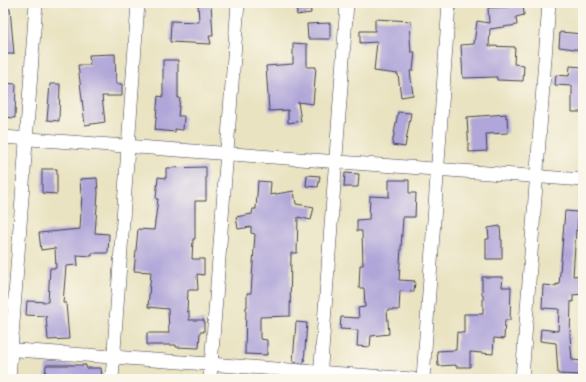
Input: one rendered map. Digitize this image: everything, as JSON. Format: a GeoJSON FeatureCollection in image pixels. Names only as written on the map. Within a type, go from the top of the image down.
{"type":"FeatureCollection","features":[{"type":"Feature","properties":{"kind":"street"},"geometry":{"type":"LineString","coordinates":[[9,379],[7,349],[26,139],[36,3]]}},
{"type":"Feature","properties":{"kind":"street"},"geometry":{"type":"LineString","coordinates":[[112,379],[138,3]]}},
{"type":"Feature","properties":{"kind":"street"},"geometry":{"type":"LineString","coordinates":[[210,379],[238,3]]}},
{"type":"Feature","properties":{"kind":"street"},"geometry":{"type":"LineString","coordinates":[[320,376],[347,3]]}},
{"type":"Feature","properties":{"kind":"street"},"geometry":{"type":"LineString","coordinates":[[423,379],[449,3]]}},
{"type":"Feature","properties":{"kind":"street"},"geometry":{"type":"LineString","coordinates":[[522,379],[549,3]]}},
{"type":"Feature","properties":{"kind":"street"},"geometry":{"type":"LineString","coordinates":[[3,137],[583,180]]}},
{"type":"Feature","properties":{"kind":"street"},"geometry":{"type":"LineString","coordinates":[[7,349],[211,364],[320,376],[413,379]]}},
{"type":"Feature","properties":{"kind":"building"},"geometry":{"type":"Polygon","coordinates":[[[198,3],[211,3],[213,36],[209,36],[211,44],[170,42],[171,21],[199,22],[198,3]]]}},
{"type":"Feature","properties":{"kind":"building"},"geometry":{"type":"Polygon","coordinates":[[[296,3],[310,3],[311,13],[297,15],[296,3]]]}},
{"type":"Feature","properties":{"kind":"building"},"geometry":{"type":"Polygon","coordinates":[[[508,3],[523,3],[524,15],[516,17],[517,25],[490,29],[489,46],[515,47],[514,64],[524,65],[523,81],[497,80],[497,77],[463,78],[461,45],[474,44],[477,21],[489,23],[488,8],[509,7],[508,3]]]}},
{"type":"Feature","properties":{"kind":"building"},"geometry":{"type":"Polygon","coordinates":[[[3,9],[10,9],[14,54],[3,54],[3,9]]]}},
{"type":"Feature","properties":{"kind":"building"},"geometry":{"type":"Polygon","coordinates":[[[375,19],[411,21],[411,52],[415,52],[413,71],[410,71],[413,95],[401,97],[398,74],[374,71],[377,42],[360,43],[360,31],[375,31],[375,19]]]}},
{"type":"Feature","properties":{"kind":"building"},"geometry":{"type":"Polygon","coordinates":[[[330,23],[330,39],[308,39],[307,24],[330,23]]]}},
{"type":"Feature","properties":{"kind":"building"},"geometry":{"type":"Polygon","coordinates":[[[560,32],[583,34],[583,50],[559,47],[560,32]]]}},
{"type":"Feature","properties":{"kind":"building"},"geometry":{"type":"Polygon","coordinates":[[[293,43],[307,44],[307,67],[316,67],[313,104],[298,102],[301,121],[288,123],[288,110],[269,111],[266,66],[293,64],[293,43]]]}},
{"type":"Feature","properties":{"kind":"building"},"geometry":{"type":"Polygon","coordinates":[[[115,54],[116,84],[122,84],[122,96],[102,96],[105,122],[85,125],[78,65],[90,65],[89,55],[115,54]]]}},
{"type":"Feature","properties":{"kind":"building"},"geometry":{"type":"Polygon","coordinates":[[[163,60],[178,60],[178,98],[180,98],[178,116],[184,116],[183,130],[175,129],[175,132],[155,130],[158,96],[163,97],[163,60]]]}},
{"type":"Feature","properties":{"kind":"building"},"geometry":{"type":"Polygon","coordinates":[[[570,66],[583,67],[583,112],[572,112],[572,86],[555,85],[556,75],[569,76],[570,66]]]}},
{"type":"Feature","properties":{"kind":"building"},"geometry":{"type":"Polygon","coordinates":[[[3,83],[16,84],[15,118],[3,117],[3,83]]]}},
{"type":"Feature","properties":{"kind":"building"},"geometry":{"type":"Polygon","coordinates":[[[50,84],[60,84],[59,121],[47,120],[50,84]]]}},
{"type":"Feature","properties":{"kind":"building"},"geometry":{"type":"Polygon","coordinates":[[[398,112],[411,113],[405,147],[392,145],[398,112]]]}},
{"type":"Feature","properties":{"kind":"building"},"geometry":{"type":"Polygon","coordinates":[[[506,114],[508,133],[486,134],[487,151],[469,152],[467,117],[506,114]]]}},
{"type":"Feature","properties":{"kind":"building"},"geometry":{"type":"Polygon","coordinates":[[[206,167],[206,201],[195,201],[195,239],[193,239],[192,259],[204,259],[204,275],[197,274],[198,290],[188,290],[187,312],[189,311],[189,320],[204,320],[204,332],[200,332],[199,348],[176,347],[176,345],[147,345],[147,333],[169,333],[168,309],[148,307],[151,272],[134,271],[138,229],[154,230],[158,199],[156,199],[158,177],[166,178],[166,168],[206,167]]]}},
{"type":"Feature","properties":{"kind":"building"},"geometry":{"type":"Polygon","coordinates":[[[42,169],[57,169],[57,194],[42,193],[42,169]]]}},
{"type":"Feature","properties":{"kind":"building"},"geometry":{"type":"Polygon","coordinates":[[[345,173],[359,174],[358,187],[344,187],[345,173]]]}},
{"type":"Feature","properties":{"kind":"building"},"geometry":{"type":"Polygon","coordinates":[[[307,175],[320,176],[318,187],[306,186],[307,175]]]}},
{"type":"Feature","properties":{"kind":"building"},"geometry":{"type":"Polygon","coordinates":[[[97,178],[98,193],[95,233],[109,234],[108,253],[92,253],[92,256],[77,255],[78,265],[66,266],[63,303],[66,303],[69,339],[48,340],[46,316],[26,315],[27,301],[48,302],[50,268],[56,268],[55,248],[41,250],[39,233],[80,229],[82,194],[80,179],[97,178]]]}},
{"type":"Feature","properties":{"kind":"building"},"geometry":{"type":"Polygon","coordinates":[[[389,180],[409,180],[409,193],[416,193],[415,217],[403,217],[399,280],[415,281],[414,292],[400,291],[399,310],[387,310],[389,334],[371,336],[370,347],[357,346],[358,330],[340,329],[341,317],[359,318],[358,308],[365,307],[364,288],[359,288],[360,265],[363,265],[362,231],[357,231],[357,220],[369,219],[370,196],[389,197],[389,180]]]}},
{"type":"Feature","properties":{"kind":"building"},"geometry":{"type":"Polygon","coordinates":[[[258,181],[271,182],[270,195],[294,191],[296,204],[314,207],[311,220],[298,217],[297,253],[291,253],[290,316],[260,317],[260,339],[267,340],[267,355],[245,354],[247,293],[251,293],[255,234],[251,233],[251,227],[238,229],[236,217],[252,214],[253,209],[256,209],[258,181]]]}},
{"type":"Feature","properties":{"kind":"building"},"geometry":{"type":"Polygon","coordinates":[[[565,211],[578,212],[573,276],[583,275],[583,294],[573,295],[573,302],[571,301],[570,336],[572,360],[583,361],[583,375],[558,374],[556,343],[540,341],[541,329],[558,331],[559,309],[542,308],[543,285],[559,285],[565,211]]]}},
{"type":"Feature","properties":{"kind":"building"},"geometry":{"type":"Polygon","coordinates":[[[500,226],[502,259],[486,259],[486,239],[489,239],[488,228],[500,226]]]}},
{"type":"Feature","properties":{"kind":"building"},"geometry":{"type":"Polygon","coordinates":[[[482,277],[503,277],[502,287],[511,287],[510,320],[505,320],[504,339],[494,338],[493,354],[470,352],[470,367],[456,367],[456,365],[438,366],[437,351],[456,350],[457,332],[464,333],[464,314],[483,314],[482,277]]]}},
{"type":"Feature","properties":{"kind":"building"},"geometry":{"type":"Polygon","coordinates":[[[296,322],[307,323],[304,363],[293,362],[296,322]]]}},
{"type":"Feature","properties":{"kind":"building"},"geometry":{"type":"Polygon","coordinates":[[[46,365],[86,365],[86,368],[101,368],[102,377],[86,379],[45,379],[46,365]]]}}]}
